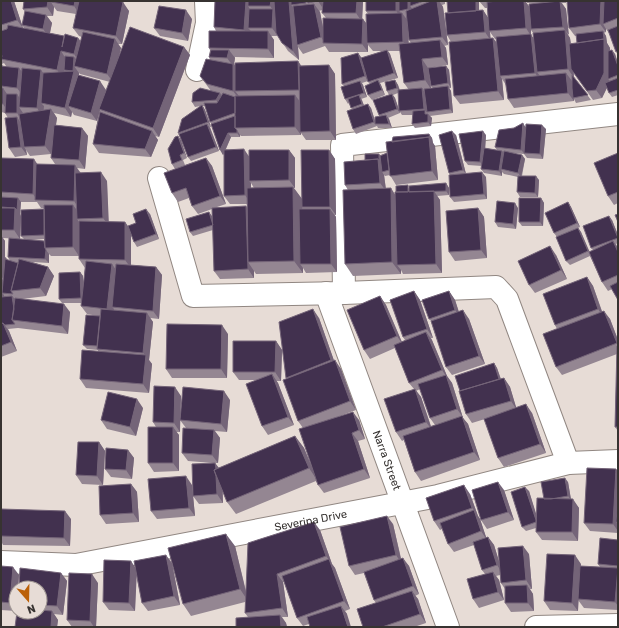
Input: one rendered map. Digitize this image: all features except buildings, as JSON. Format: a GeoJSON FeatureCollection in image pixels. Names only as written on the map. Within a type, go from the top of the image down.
{"type":"FeatureCollection","features":[{"type":"Feature","properties":{"kind":"street"},"geometry":{"type":"LineString","coordinates":[[197,70],[207,23],[206,1]]}},
{"type":"Feature","properties":{"kind":"street","name":"Narra Street"},"geometry":{"type":"LineString","coordinates":[[448,627],[403,503],[335,293],[342,145],[618,114]]}},
{"type":"Feature","properties":{"kind":"street"},"geometry":{"type":"LineString","coordinates":[[159,178],[192,296],[335,293],[496,287],[507,299],[568,463]]}},
{"type":"Feature","properties":{"kind":"street","name":"Severina Drive"},"geometry":{"type":"LineString","coordinates":[[1,562],[76,565],[438,496],[568,463],[618,461]]}},
{"type":"Feature","properties":{"kind":"street"},"geometry":{"type":"LineString","coordinates":[[536,627],[618,625]]}}]}
